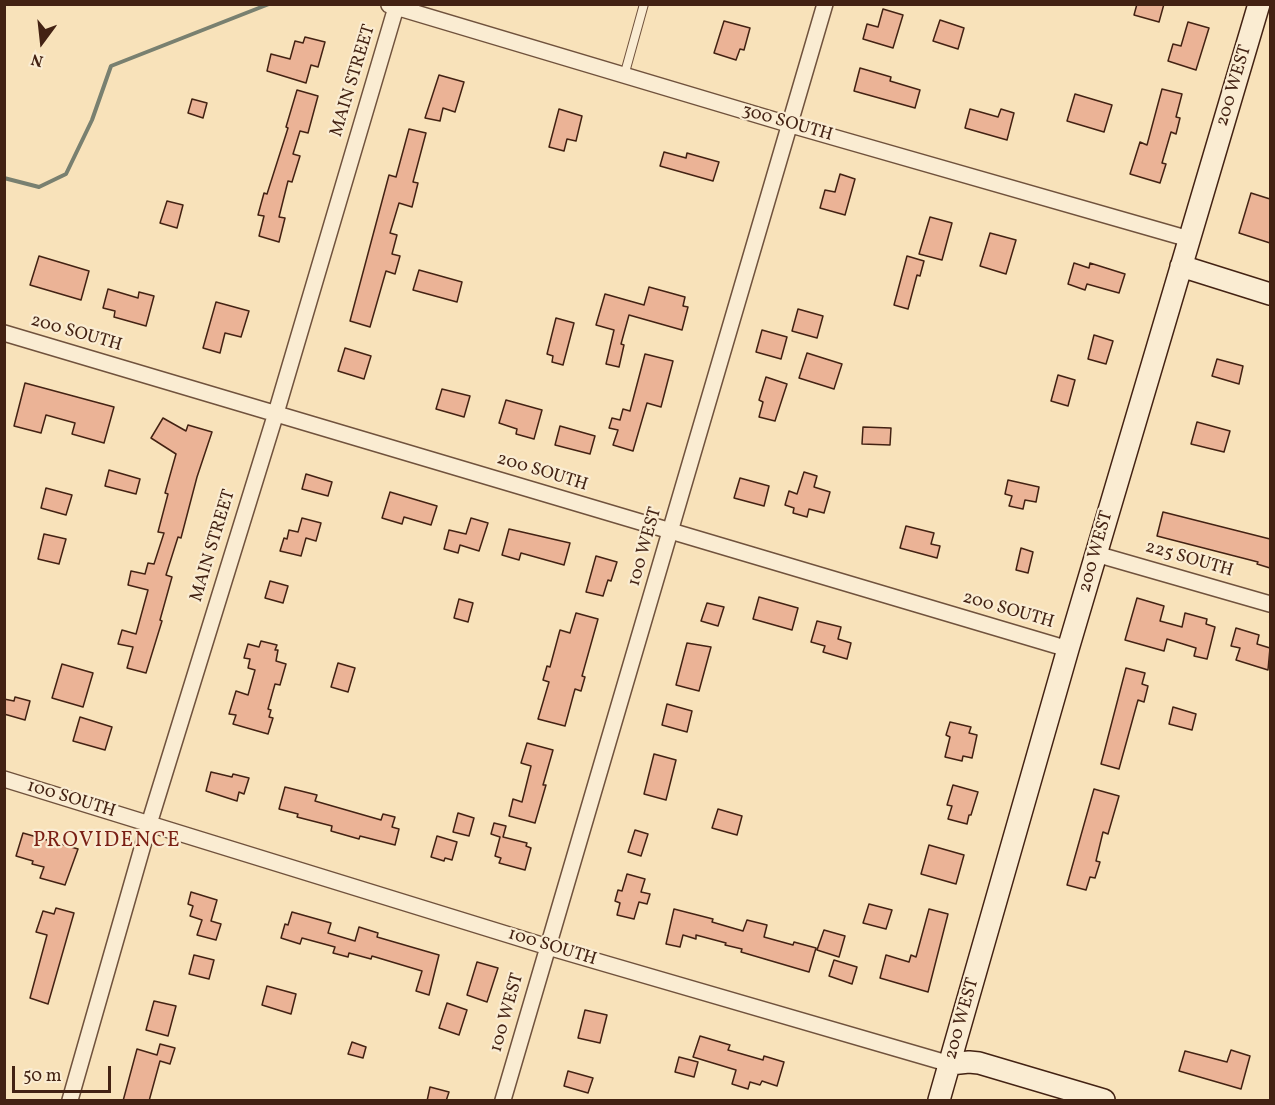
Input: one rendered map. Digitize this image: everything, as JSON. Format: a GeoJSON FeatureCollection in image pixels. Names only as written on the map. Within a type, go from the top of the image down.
{"type":"FeatureCollection","features":[{"type":"Feature","properties":{"kind":"street","name":"100 WEST"},"geometry":{"type":"LineString","coordinates":[[503,1101],[825,4]]}},
{"type":"Feature","properties":{"kind":"street","name":"200 WEST"},"geometry":{"type":"LineString","coordinates":[[939,1101],[1068,649],[1259,4]]}},
{"type":"Feature","properties":{"kind":"street","name":"300 SOUTH"},"geometry":{"type":"LineString","coordinates":[[393,6],[791,125],[1189,239]]}},
{"type":"Feature","properties":{"kind":"street","name":"MAIN STREET"},"geometry":{"type":"LineString","coordinates":[[70,1101],[149,824],[276,413],[393,6]]}},
{"type":"Feature","properties":{"kind":"street"},"geometry":{"type":"LineString","coordinates":[[1181,266],[1270,294]]}},
{"type":"Feature","properties":{"kind":"street","name":"200 SOUTH"},"geometry":{"type":"LineString","coordinates":[[4,333],[1068,649]]}},
{"type":"Feature","properties":{"kind":"street","name":"225 SOUTH"},"geometry":{"type":"LineString","coordinates":[[1096,554],[1270,604]]}},
{"type":"Feature","properties":{"kind":"street","name":"100 SOUTH"},"geometry":{"type":"LineString","coordinates":[[4,779],[548,947],[950,1064],[979,1063],[1104,1101]]}},
{"type":"Feature","properties":{"kind":"lane"},"geometry":{"type":"LineString","coordinates":[[624,76],[644,4]]}},
{"type":"Feature","properties":{"kind":"building"},"geometry":{"type":"Polygon","coordinates":[[[1137,4],[1164,4],[1159,22],[1134,15],[1137,4]]]}},
{"type":"Feature","properties":{"kind":"building"},"geometry":{"type":"Polygon","coordinates":[[[883,9],[903,15],[893,48],[863,39],[867,24],[878,27],[883,9]]]}},
{"type":"Feature","properties":{"kind":"building"},"geometry":{"type":"Polygon","coordinates":[[[940,20],[964,28],[958,49],[933,41],[940,20]]]}},
{"type":"Feature","properties":{"kind":"building"},"geometry":{"type":"Polygon","coordinates":[[[724,21],[750,28],[744,50],[740,49],[736,60],[714,53],[724,21]]]}},
{"type":"Feature","properties":{"kind":"building"},"geometry":{"type":"Polygon","coordinates":[[[1188,22],[1209,28],[1196,70],[1168,61],[1173,44],[1181,46],[1188,22]]]}},
{"type":"Feature","properties":{"kind":"building"},"geometry":{"type":"Polygon","coordinates":[[[305,37],[325,42],[318,67],[311,65],[306,83],[267,71],[271,54],[290,59],[295,41],[303,43],[305,37]]]}},
{"type":"Feature","properties":{"kind":"building"},"geometry":{"type":"Polygon","coordinates":[[[860,68],[891,77],[890,81],[920,90],[915,108],[854,91],[860,68]]]}},
{"type":"Feature","properties":{"kind":"building"},"geometry":{"type":"Polygon","coordinates":[[[439,75],[464,82],[455,112],[443,108],[440,121],[425,118],[439,75]]]}},
{"type":"Feature","properties":{"kind":"building"},"geometry":{"type":"Polygon","coordinates":[[[1162,89],[1182,94],[1176,117],[1180,118],[1176,134],[1171,132],[1162,163],[1166,164],[1160,183],[1130,174],[1140,142],[1147,145],[1162,89]]]}},
{"type":"Feature","properties":{"kind":"building"},"geometry":{"type":"Polygon","coordinates":[[[297,90],[318,96],[308,133],[300,131],[293,154],[300,156],[292,182],[288,181],[279,217],[285,218],[279,242],[259,236],[264,216],[258,215],[288,128],[286,127],[297,90]]]}},
{"type":"Feature","properties":{"kind":"building"},"geometry":{"type":"Polygon","coordinates":[[[1075,94],[1112,105],[1104,132],[1067,121],[1075,94]]]}},
{"type":"Feature","properties":{"kind":"building"},"geometry":{"type":"Polygon","coordinates":[[[192,99],[207,103],[203,118],[188,113],[192,99]]]}},
{"type":"Feature","properties":{"kind":"building"},"geometry":{"type":"Polygon","coordinates":[[[559,109],[582,116],[576,141],[567,139],[564,151],[549,147],[559,109]]]}},
{"type":"Feature","properties":{"kind":"building"},"geometry":{"type":"Polygon","coordinates":[[[970,109],[998,117],[1001,109],[1014,113],[1007,140],[965,128],[970,109]]]}},
{"type":"Feature","properties":{"kind":"building"},"geometry":{"type":"Polygon","coordinates":[[[409,129],[426,133],[413,182],[418,183],[412,207],[399,203],[390,233],[397,235],[392,254],[400,256],[395,274],[386,271],[370,327],[350,321],[389,175],[396,177],[409,129]]]}},
{"type":"Feature","properties":{"kind":"building"},"geometry":{"type":"Polygon","coordinates":[[[664,152],[686,158],[687,153],[719,162],[713,181],[660,166],[664,152]]]}},
{"type":"Feature","properties":{"kind":"building"},"geometry":{"type":"Polygon","coordinates":[[[840,174],[855,179],[845,215],[820,208],[825,190],[835,192],[840,174]]]}},
{"type":"Feature","properties":{"kind":"building"},"geometry":{"type":"Polygon","coordinates":[[[1251,193],[1270,199],[1270,243],[1239,233],[1251,193]]]}},
{"type":"Feature","properties":{"kind":"building"},"geometry":{"type":"Polygon","coordinates":[[[167,201],[183,205],[177,228],[160,223],[167,201]]]}},
{"type":"Feature","properties":{"kind":"building"},"geometry":{"type":"Polygon","coordinates":[[[930,217],[952,223],[942,260],[919,254],[930,217]]]}},
{"type":"Feature","properties":{"kind":"building"},"geometry":{"type":"Polygon","coordinates":[[[990,233],[1016,240],[1006,274],[980,266],[990,233]]]}},
{"type":"Feature","properties":{"kind":"building"},"geometry":{"type":"Polygon","coordinates":[[[39,256],[89,271],[81,300],[30,285],[39,256]]]}},
{"type":"Feature","properties":{"kind":"building"},"geometry":{"type":"Polygon","coordinates":[[[907,256],[924,261],[920,276],[917,275],[908,309],[894,305],[907,256]]]}},
{"type":"Feature","properties":{"kind":"building"},"geometry":{"type":"Polygon","coordinates":[[[1074,263],[1089,268],[1090,263],[1125,274],[1119,293],[1087,284],[1085,290],[1068,284],[1074,263]]]}},
{"type":"Feature","properties":{"kind":"building"},"geometry":{"type":"Polygon","coordinates":[[[419,270],[462,282],[457,302],[413,290],[419,270]]]}},
{"type":"Feature","properties":{"kind":"building"},"geometry":{"type":"Polygon","coordinates":[[[649,287],[685,297],[683,306],[688,307],[682,330],[629,315],[621,344],[624,345],[619,367],[606,364],[614,330],[596,325],[605,294],[644,305],[649,287]]]}},
{"type":"Feature","properties":{"kind":"building"},"geometry":{"type":"Polygon","coordinates":[[[108,289],[138,298],[139,292],[154,296],[146,326],[114,317],[115,311],[103,308],[108,289]]]}},
{"type":"Feature","properties":{"kind":"building"},"geometry":{"type":"Polygon","coordinates":[[[216,302],[249,311],[241,337],[225,333],[220,353],[203,348],[216,302]]]}},
{"type":"Feature","properties":{"kind":"building"},"geometry":{"type":"Polygon","coordinates":[[[798,309],[823,316],[817,338],[792,331],[798,309]]]}},
{"type":"Feature","properties":{"kind":"building"},"geometry":{"type":"Polygon","coordinates":[[[556,318],[574,323],[563,365],[552,362],[553,356],[547,354],[556,318]]]}},
{"type":"Feature","properties":{"kind":"building"},"geometry":{"type":"Polygon","coordinates":[[[762,330],[787,337],[781,359],[756,352],[762,330]]]}},
{"type":"Feature","properties":{"kind":"building"},"geometry":{"type":"Polygon","coordinates":[[[1094,335],[1113,341],[1106,364],[1088,359],[1094,335]]]}},
{"type":"Feature","properties":{"kind":"building"},"geometry":{"type":"Polygon","coordinates":[[[345,348],[371,356],[364,379],[338,371],[345,348]]]}},
{"type":"Feature","properties":{"kind":"building"},"geometry":{"type":"Polygon","coordinates":[[[807,353],[842,364],[834,389],[799,378],[807,353]]]}},
{"type":"Feature","properties":{"kind":"building"},"geometry":{"type":"Polygon","coordinates":[[[645,354],[673,361],[661,407],[647,403],[633,451],[613,445],[618,430],[609,428],[612,418],[620,420],[623,409],[630,411],[645,354]]]}},
{"type":"Feature","properties":{"kind":"building"},"geometry":{"type":"Polygon","coordinates":[[[1217,359],[1243,366],[1239,384],[1212,376],[1217,359]]]}},
{"type":"Feature","properties":{"kind":"building"},"geometry":{"type":"Polygon","coordinates":[[[1058,375],[1075,380],[1068,406],[1051,401],[1058,375]]]}},
{"type":"Feature","properties":{"kind":"building"},"geometry":{"type":"Polygon","coordinates":[[[766,377],[787,384],[775,421],[759,417],[763,402],[759,400],[766,377]]]}},
{"type":"Feature","properties":{"kind":"building"},"geometry":{"type":"Polygon","coordinates":[[[25,383],[114,407],[104,443],[72,434],[75,423],[46,415],[41,433],[14,426],[25,383]]]}},
{"type":"Feature","properties":{"kind":"building"},"geometry":{"type":"Polygon","coordinates":[[[442,389],[470,396],[464,417],[436,409],[442,389]]]}},
{"type":"Feature","properties":{"kind":"building"},"geometry":{"type":"Polygon","coordinates":[[[506,400],[542,410],[534,439],[516,434],[517,429],[499,423],[506,400]]]}},
{"type":"Feature","properties":{"kind":"building"},"geometry":{"type":"Polygon","coordinates":[[[163,418],[186,431],[188,425],[212,432],[181,538],[178,537],[166,575],[172,577],[160,620],[162,621],[146,673],[127,668],[133,647],[118,644],[122,630],[136,634],[148,590],[128,585],[131,571],[145,574],[148,563],[154,564],[164,533],[158,532],[168,494],[165,493],[176,454],[151,438],[163,418]]]}},
{"type":"Feature","properties":{"kind":"building"},"geometry":{"type":"Polygon","coordinates":[[[1197,422],[1230,431],[1224,452],[1191,444],[1197,422]]]}},
{"type":"Feature","properties":{"kind":"building"},"geometry":{"type":"Polygon","coordinates":[[[560,426],[595,436],[590,454],[555,445],[560,426]]]}},
{"type":"Feature","properties":{"kind":"building"},"geometry":{"type":"Polygon","coordinates":[[[863,427],[891,428],[890,445],[862,444],[863,427]]]}},
{"type":"Feature","properties":{"kind":"building"},"geometry":{"type":"Polygon","coordinates":[[[109,470],[140,479],[136,494],[105,486],[109,470]]]}},
{"type":"Feature","properties":{"kind":"building"},"geometry":{"type":"Polygon","coordinates":[[[804,472],[817,476],[814,487],[830,492],[824,513],[809,509],[807,517],[793,513],[794,508],[785,505],[789,491],[797,494],[804,472]]]}},
{"type":"Feature","properties":{"kind":"building"},"geometry":{"type":"Polygon","coordinates":[[[306,474],[332,482],[328,496],[302,489],[306,474]]]}},
{"type":"Feature","properties":{"kind":"building"},"geometry":{"type":"Polygon","coordinates":[[[740,478],[769,486],[764,506],[734,498],[740,478]]]}},
{"type":"Feature","properties":{"kind":"building"},"geometry":{"type":"Polygon","coordinates":[[[1008,480],[1039,487],[1036,502],[1025,500],[1023,509],[1009,506],[1012,496],[1005,494],[1008,480]]]}},
{"type":"Feature","properties":{"kind":"building"},"geometry":{"type":"Polygon","coordinates":[[[46,488],[72,495],[66,515],[41,508],[46,488]]]}},
{"type":"Feature","properties":{"kind":"building"},"geometry":{"type":"Polygon","coordinates":[[[390,492],[437,506],[431,525],[404,517],[402,524],[382,518],[390,492]]]}},
{"type":"Feature","properties":{"kind":"building"},"geometry":{"type":"Polygon","coordinates":[[[1163,512],[1270,539],[1270,568],[1257,564],[1258,562],[1157,536],[1163,512]]]}},
{"type":"Feature","properties":{"kind":"building"},"geometry":{"type":"Polygon","coordinates":[[[302,518],[321,523],[316,541],[306,538],[301,556],[280,551],[289,530],[298,532],[302,518]]]}},
{"type":"Feature","properties":{"kind":"building"},"geometry":{"type":"Polygon","coordinates":[[[471,518],[488,523],[479,551],[460,545],[458,553],[444,549],[449,530],[466,534],[471,518]]]}},
{"type":"Feature","properties":{"kind":"building"},"geometry":{"type":"Polygon","coordinates":[[[906,526],[934,533],[931,544],[940,546],[937,558],[900,548],[906,526]]]}},
{"type":"Feature","properties":{"kind":"building"},"geometry":{"type":"Polygon","coordinates":[[[509,529],[570,543],[564,565],[521,553],[519,560],[502,555],[509,529]]]}},
{"type":"Feature","properties":{"kind":"building"},"geometry":{"type":"Polygon","coordinates":[[[44,534],[66,539],[59,564],[38,559],[44,534]]]}},
{"type":"Feature","properties":{"kind":"building"},"geometry":{"type":"Polygon","coordinates":[[[1021,548],[1033,552],[1028,573],[1016,570],[1021,548]]]}},
{"type":"Feature","properties":{"kind":"building"},"geometry":{"type":"Polygon","coordinates":[[[596,556],[617,562],[603,596],[586,592],[596,556]]]}},
{"type":"Feature","properties":{"kind":"building"},"geometry":{"type":"Polygon","coordinates":[[[270,581],[288,586],[283,603],[265,598],[270,581]]]}},
{"type":"Feature","properties":{"kind":"building"},"geometry":{"type":"Polygon","coordinates":[[[759,597],[798,608],[792,630],[753,619],[759,597]]]}},
{"type":"Feature","properties":{"kind":"building"},"geometry":{"type":"Polygon","coordinates":[[[1137,598],[1164,606],[1160,621],[1182,627],[1185,613],[1207,619],[1206,624],[1215,627],[1207,659],[1194,656],[1196,648],[1167,639],[1164,651],[1125,640],[1137,598]]]}},
{"type":"Feature","properties":{"kind":"building"},"geometry":{"type":"Polygon","coordinates":[[[459,599],[473,603],[468,622],[454,618],[459,599]]]}},
{"type":"Feature","properties":{"kind":"building"},"geometry":{"type":"Polygon","coordinates":[[[707,603],[724,607],[718,626],[701,621],[707,603]]]}},
{"type":"Feature","properties":{"kind":"building"},"geometry":{"type":"Polygon","coordinates":[[[576,613],[598,619],[582,676],[585,677],[581,691],[575,689],[565,726],[538,719],[549,682],[543,680],[547,666],[550,667],[560,630],[570,633],[576,613]]]}},
{"type":"Feature","properties":{"kind":"building"},"geometry":{"type":"Polygon","coordinates":[[[817,621],[841,627],[838,639],[851,643],[847,659],[823,652],[825,646],[811,642],[817,621]]]}},
{"type":"Feature","properties":{"kind":"building"},"geometry":{"type":"Polygon","coordinates":[[[1236,628],[1259,635],[1257,644],[1270,648],[1268,670],[1236,660],[1240,648],[1231,646],[1236,628]]]}},
{"type":"Feature","properties":{"kind":"building"},"geometry":{"type":"Polygon","coordinates":[[[261,641],[277,645],[276,661],[286,664],[280,685],[275,684],[268,709],[271,710],[269,717],[273,718],[268,734],[233,724],[236,715],[229,714],[236,691],[248,695],[255,670],[248,668],[250,659],[244,658],[248,644],[259,647],[261,641]]]}},
{"type":"Feature","properties":{"kind":"building"},"geometry":{"type":"Polygon","coordinates":[[[687,643],[711,647],[699,691],[676,685],[687,643]]]}},
{"type":"Feature","properties":{"kind":"building"},"geometry":{"type":"Polygon","coordinates":[[[338,663],[355,668],[348,692],[331,687],[338,663]]]}},
{"type":"Feature","properties":{"kind":"building"},"geometry":{"type":"Polygon","coordinates":[[[62,664],[93,673],[83,707],[52,698],[62,664]]]}},
{"type":"Feature","properties":{"kind":"building"},"geometry":{"type":"Polygon","coordinates":[[[1126,668],[1145,673],[1142,684],[1148,686],[1144,702],[1138,700],[1119,769],[1101,764],[1126,668]]]}},
{"type":"Feature","properties":{"kind":"building"},"geometry":{"type":"Polygon","coordinates":[[[15,697],[30,701],[25,720],[4,714],[4,699],[14,701],[15,697]]]}},
{"type":"Feature","properties":{"kind":"building"},"geometry":{"type":"Polygon","coordinates":[[[667,704],[692,711],[687,732],[662,725],[667,704]]]}},
{"type":"Feature","properties":{"kind":"building"},"geometry":{"type":"Polygon","coordinates":[[[1173,707],[1196,714],[1192,730],[1169,724],[1173,707]]]}},
{"type":"Feature","properties":{"kind":"building"},"geometry":{"type":"Polygon","coordinates":[[[80,717],[112,727],[105,750],[73,741],[80,717]]]}},
{"type":"Feature","properties":{"kind":"building"},"geometry":{"type":"Polygon","coordinates":[[[950,722],[971,727],[969,733],[977,735],[972,758],[963,756],[962,761],[945,757],[950,737],[946,735],[950,722]]]}},
{"type":"Feature","properties":{"kind":"building"},"geometry":{"type":"Polygon","coordinates":[[[527,743],[553,750],[535,823],[509,816],[513,799],[522,802],[531,766],[521,763],[527,743]]]}},
{"type":"Feature","properties":{"kind":"building"},"geometry":{"type":"Polygon","coordinates":[[[654,754],[676,760],[666,800],[644,794],[654,754]]]}},
{"type":"Feature","properties":{"kind":"building"},"geometry":{"type":"Polygon","coordinates":[[[211,772],[249,778],[244,794],[239,792],[237,801],[206,791],[211,772]]]}},
{"type":"Feature","properties":{"kind":"building"},"geometry":{"type":"Polygon","coordinates":[[[953,785],[978,792],[967,824],[948,819],[952,806],[947,805],[953,785]]]}},
{"type":"Feature","properties":{"kind":"building"},"geometry":{"type":"Polygon","coordinates":[[[285,787],[317,795],[315,801],[381,820],[383,814],[395,817],[392,827],[399,829],[395,845],[360,836],[359,839],[331,831],[332,826],[297,817],[298,814],[279,809],[285,787]]]}},
{"type":"Feature","properties":{"kind":"building"},"geometry":{"type":"Polygon","coordinates":[[[1094,789],[1119,796],[1108,834],[1103,832],[1096,861],[1100,862],[1095,878],[1090,877],[1086,890],[1067,885],[1094,789]]]}},
{"type":"Feature","properties":{"kind":"building"},"geometry":{"type":"Polygon","coordinates":[[[718,809],[742,816],[737,835],[712,828],[718,809]]]}},
{"type":"Feature","properties":{"kind":"building"},"geometry":{"type":"Polygon","coordinates":[[[458,813],[474,818],[469,836],[453,832],[458,813]]]}},
{"type":"Feature","properties":{"kind":"building"},"geometry":{"type":"Polygon","coordinates":[[[494,823],[506,826],[503,837],[527,843],[526,846],[531,848],[525,870],[499,863],[501,858],[495,856],[500,837],[491,834],[494,823]]]}},
{"type":"Feature","properties":{"kind":"building"},"geometry":{"type":"Polygon","coordinates":[[[635,830],[648,834],[641,856],[628,852],[635,830]]]}},
{"type":"Feature","properties":{"kind":"building"},"geometry":{"type":"Polygon","coordinates":[[[23,833],[78,849],[65,885],[40,878],[44,867],[16,856],[23,833]]]}},
{"type":"Feature","properties":{"kind":"building"},"geometry":{"type":"Polygon","coordinates":[[[437,836],[457,842],[452,860],[445,858],[444,861],[431,857],[437,836]]]}},
{"type":"Feature","properties":{"kind":"building"},"geometry":{"type":"Polygon","coordinates":[[[929,845],[964,855],[956,884],[921,874],[929,845]]]}},
{"type":"Feature","properties":{"kind":"building"},"geometry":{"type":"Polygon","coordinates":[[[627,874],[645,879],[641,892],[650,894],[647,904],[639,902],[634,919],[617,915],[620,903],[615,901],[618,890],[622,891],[627,874]]]}},
{"type":"Feature","properties":{"kind":"building"},"geometry":{"type":"Polygon","coordinates":[[[191,892],[217,900],[211,921],[221,924],[216,940],[197,935],[202,920],[190,916],[193,906],[188,904],[191,892]]]}},
{"type":"Feature","properties":{"kind":"building"},"geometry":{"type":"Polygon","coordinates":[[[869,904],[892,910],[886,929],[863,923],[869,904]]]}},
{"type":"Feature","properties":{"kind":"building"},"geometry":{"type":"Polygon","coordinates":[[[56,908],[74,913],[48,1004],[30,998],[47,935],[36,932],[43,911],[54,914],[56,908]]]}},
{"type":"Feature","properties":{"kind":"building"},"geometry":{"type":"Polygon","coordinates":[[[674,909],[713,919],[712,922],[743,931],[747,920],[767,925],[764,937],[793,945],[794,942],[816,948],[809,972],[741,952],[742,949],[696,935],[696,939],[683,935],[680,947],[666,944],[674,909]]]}},
{"type":"Feature","properties":{"kind":"building"},"geometry":{"type":"Polygon","coordinates":[[[929,909],[948,914],[928,992],[880,978],[886,955],[909,962],[911,955],[916,957],[929,909]]]}},
{"type":"Feature","properties":{"kind":"building"},"geometry":{"type":"Polygon","coordinates":[[[292,912],[331,923],[328,933],[355,941],[359,927],[378,933],[377,937],[439,955],[429,995],[416,991],[422,971],[372,956],[371,959],[349,953],[348,957],[333,953],[335,947],[302,938],[300,944],[281,938],[292,912]]]}},
{"type":"Feature","properties":{"kind":"building"},"geometry":{"type":"Polygon","coordinates":[[[824,930],[845,936],[839,957],[817,950],[824,930]]]}},
{"type":"Feature","properties":{"kind":"building"},"geometry":{"type":"Polygon","coordinates":[[[194,955],[214,960],[209,979],[189,974],[194,955]]]}},
{"type":"Feature","properties":{"kind":"building"},"geometry":{"type":"Polygon","coordinates":[[[834,960],[857,967],[852,984],[829,976],[834,960]]]}},
{"type":"Feature","properties":{"kind":"building"},"geometry":{"type":"Polygon","coordinates":[[[477,962],[498,968],[487,1002],[467,995],[477,962]]]}},
{"type":"Feature","properties":{"kind":"building"},"geometry":{"type":"Polygon","coordinates":[[[267,986],[296,994],[291,1014],[262,1005],[267,986]]]}},
{"type":"Feature","properties":{"kind":"building"},"geometry":{"type":"Polygon","coordinates":[[[154,1001],[176,1006],[168,1036],[146,1030],[154,1001]]]}},
{"type":"Feature","properties":{"kind":"building"},"geometry":{"type":"Polygon","coordinates":[[[447,1003],[467,1010],[459,1035],[439,1028],[447,1003]]]}},
{"type":"Feature","properties":{"kind":"building"},"geometry":{"type":"Polygon","coordinates":[[[585,1010],[607,1015],[600,1043],[578,1038],[585,1010]]]}},
{"type":"Feature","properties":{"kind":"building"},"geometry":{"type":"Polygon","coordinates":[[[700,1036],[730,1045],[728,1050],[763,1060],[764,1056],[784,1062],[777,1086],[762,1081],[760,1085],[750,1082],[748,1089],[732,1084],[736,1070],[693,1057],[700,1036]]]}},
{"type":"Feature","properties":{"kind":"building"},"geometry":{"type":"Polygon","coordinates":[[[352,1042],[366,1047],[363,1058],[348,1054],[352,1042]]]}},
{"type":"Feature","properties":{"kind":"building"},"geometry":{"type":"Polygon","coordinates":[[[160,1044],[175,1048],[170,1064],[160,1061],[149,1101],[123,1101],[137,1049],[157,1055],[160,1044]]]}},
{"type":"Feature","properties":{"kind":"building"},"geometry":{"type":"Polygon","coordinates":[[[1231,1050],[1250,1056],[1241,1089],[1179,1071],[1185,1051],[1227,1062],[1231,1050]]]}},
{"type":"Feature","properties":{"kind":"building"},"geometry":{"type":"Polygon","coordinates":[[[679,1057],[698,1062],[694,1077],[675,1072],[679,1057]]]}},
{"type":"Feature","properties":{"kind":"building"},"geometry":{"type":"Polygon","coordinates":[[[568,1071],[593,1078],[588,1093],[564,1086],[568,1071]]]}},
{"type":"Feature","properties":{"kind":"building"},"geometry":{"type":"Polygon","coordinates":[[[430,1087],[449,1092],[446,1101],[427,1101],[430,1087]]]}},
{"type":"Feature","properties":{"kind":"waterway"},"geometry":{"type":"LineString","coordinates":[[4,178],[39,187],[66,174],[92,120],[111,66],[269,4]]}},
{"type":"Feature","properties":{"kind":"district","name":"PROVIDENCE"},"geometry":{"type":"Point","coordinates":[107,842]}}]}
